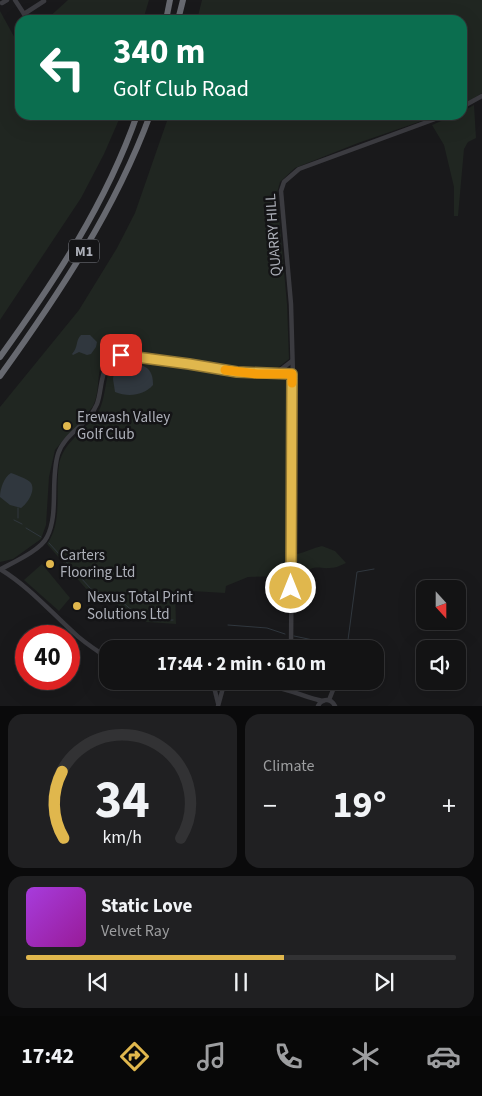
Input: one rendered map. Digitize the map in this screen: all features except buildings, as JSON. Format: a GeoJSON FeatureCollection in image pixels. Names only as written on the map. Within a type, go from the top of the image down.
{"type":"FeatureCollection","features":[{"type":"Feature","properties":{"kind":"highway"},"geometry":{"type":"LineString","coordinates":[[167,15],[170,0]]}},
{"type":"Feature","properties":{"kind":"highway"},"geometry":{"type":"LineString","coordinates":[[179,15],[183,0]]}},
{"type":"Feature","properties":{"kind":"highway","name":"M1"},"geometry":{"type":"LineString","coordinates":[[0,357],[56,278],[110,178],[135,120]]}},
{"type":"Feature","properties":{"kind":"highway","name":"M1"},"geometry":{"type":"LineString","coordinates":[[0,376],[57,296],[91,240],[123,177],[148,120]]}},
{"type":"Feature","properties":{"kind":"street"},"geometry":{"type":"LineString","coordinates":[[15,0],[24,14],[44,1]]}},
{"type":"Feature","properties":{"kind":"street"},"geometry":{"type":"LineString","coordinates":[[467,104],[482,96]]}},
{"type":"Feature","properties":{"kind":"street","name":"QUARRY HILL"},"geometry":{"type":"LineString","coordinates":[[291,640],[291,304],[281,192],[284,182],[294,172],[306,166],[432,120]]}},
{"type":"Feature","properties":{"kind":"street"},"geometry":{"type":"LineString","coordinates":[[99,652],[74,634],[33,593],[1,569],[41,545],[48,535],[58,454],[64,444],[94,410],[100,394],[105,369],[111,360],[121,355],[237,372],[292,374]]}},
{"type":"Feature","properties":{"kind":"street"},"geometry":{"type":"LineString","coordinates":[[275,374],[292,361]]}},
{"type":"Feature","properties":{"kind":"street"},"geometry":{"type":"LineString","coordinates":[[215,690],[218,704]]}},
{"type":"Feature","properties":{"kind":"street"},"geometry":{"type":"LineString","coordinates":[[218,704],[222,690]]}},
{"type":"Feature","properties":{"kind":"street"},"geometry":{"type":"LineString","coordinates":[[286,690],[309,698],[323,701],[329,700]]}},
{"type":"Feature","properties":{"kind":"street"},"geometry":{"type":"LineString","coordinates":[[329,700],[333,690]]}},
{"type":"Feature","properties":{"kind":"street"},"geometry":{"type":"LineString","coordinates":[[309,698],[317,706],[323,701]]}},
{"type":"Feature","properties":{"kind":"street"},"geometry":{"type":"LineString","coordinates":[[329,700],[335,706]]}},
{"type":"Feature","properties":{"kind":"shaded area"},"geometry":{"type":"Polygon","coordinates":[[[68,0],[149,0],[144,15],[52,15],[68,0]]]}},
{"type":"Feature","properties":{"kind":"shaded area"},"geometry":{"type":"Polygon","coordinates":[[[202,0],[482,0],[482,93],[467,102],[467,15],[198,15],[202,0]]]}},
{"type":"Feature","properties":{"kind":"shaded area"},"geometry":{"type":"Polygon","coordinates":[[[0,11],[15,38],[15,120],[119,120],[81,198],[0,320],[0,11]]]}},
{"type":"Feature","properties":{"kind":"shaded area"},"geometry":{"type":"Polygon","coordinates":[[[474,105],[476,138],[468,142],[464,149],[458,216],[454,216],[454,187],[444,145],[432,125],[444,120],[467,120],[467,109],[474,105]]]}},
{"type":"Feature","properties":{"kind":"shaded area"},"geometry":{"type":"Polygon","coordinates":[[[167,120],[425,120],[358,143],[295,168],[280,182],[277,193],[287,304],[289,359],[275,370],[234,369],[124,349],[113,350],[106,355],[102,362],[93,406],[79,421],[82,423],[55,450],[49,477],[46,525],[41,539],[13,559],[0,562],[0,407],[79,310],[117,248],[135,213],[167,120]]]}},
{"type":"Feature","properties":{"kind":"shaded area"},"geometry":{"type":"Polygon","coordinates":[[[81,335],[90,335],[97,342],[96,347],[91,354],[87,355],[79,352],[73,355],[78,339],[81,335]]]}},
{"type":"Feature","properties":{"kind":"shaded area"},"geometry":{"type":"Polygon","coordinates":[[[124,359],[137,359],[241,375],[285,376],[289,378],[288,576],[248,577],[226,586],[225,593],[175,590],[176,624],[147,622],[88,591],[47,544],[52,535],[57,516],[58,474],[62,456],[70,442],[98,412],[110,368],[124,359]]]}},
{"type":"Feature","properties":{"kind":"shaded area"},"geometry":{"type":"Polygon","coordinates":[[[133,364],[148,369],[152,376],[153,385],[145,391],[135,394],[125,395],[115,392],[114,372],[133,364]]]}},
{"type":"Feature","properties":{"kind":"shaded area"},"geometry":{"type":"Polygon","coordinates":[[[11,473],[27,480],[32,486],[30,497],[21,508],[10,505],[0,497],[6,477],[11,473]]]}},
{"type":"Feature","properties":{"kind":"shaded area"},"geometry":{"type":"Polygon","coordinates":[[[322,546],[335,551],[346,563],[333,568],[314,568],[306,573],[296,574],[297,554],[322,546]]]}},
{"type":"Feature","properties":{"kind":"shaded area"},"geometry":{"type":"Polygon","coordinates":[[[42,564],[70,598],[59,611],[24,580],[42,564]]]}},
{"type":"Feature","properties":{"kind":"waterway"},"geometry":{"type":"LineString","coordinates":[[18,508],[18,518]]}},
{"type":"Feature","properties":{"kind":"waterway"},"geometry":{"type":"LineString","coordinates":[[14,520],[22,524]]}},
{"type":"Feature","properties":{"kind":"waterway"},"geometry":{"type":"LineString","coordinates":[[26,528],[41,537]]}},
{"type":"Feature","properties":{"kind":"waterway"},"geometry":{"type":"LineString","coordinates":[[49,543],[91,589],[121,601],[141,618],[154,621],[173,620]]}},
{"type":"Feature","properties":{"kind":"waterway"},"geometry":{"type":"LineString","coordinates":[[348,640],[357,572],[374,569]]}},
{"type":"Feature","properties":{"kind":"waterway"},"geometry":{"type":"LineString","coordinates":[[228,625],[267,628],[285,634]]}},
{"type":"Feature","properties":{"kind":"waterway"},"geometry":{"type":"LineString","coordinates":[[294,636],[313,640]]}},
{"type":"Feature","properties":{"kind":"slow traffic"},"geometry":{"type":"LineString","coordinates":[[225,370],[257,374],[292,374],[292,383]]}},
{"type":"Feature","properties":{"kind":"place","name":"Erewash Valley Golf Club"},"geometry":{"type":"Point","coordinates":[67,426]}},
{"type":"Feature","properties":{"kind":"place","name":"Carters Flooring Ltd"},"geometry":{"type":"Point","coordinates":[50,564]}},
{"type":"Feature","properties":{"kind":"place","name":"Nexus Total Print Solutions Ltd"},"geometry":{"type":"Point","coordinates":[77,606]}},
{"type":"Feature","properties":{"kind":"route"},"geometry":{"type":"LineString","coordinates":[[121,355],[237,372],[292,374],[291,588]]}}]}
